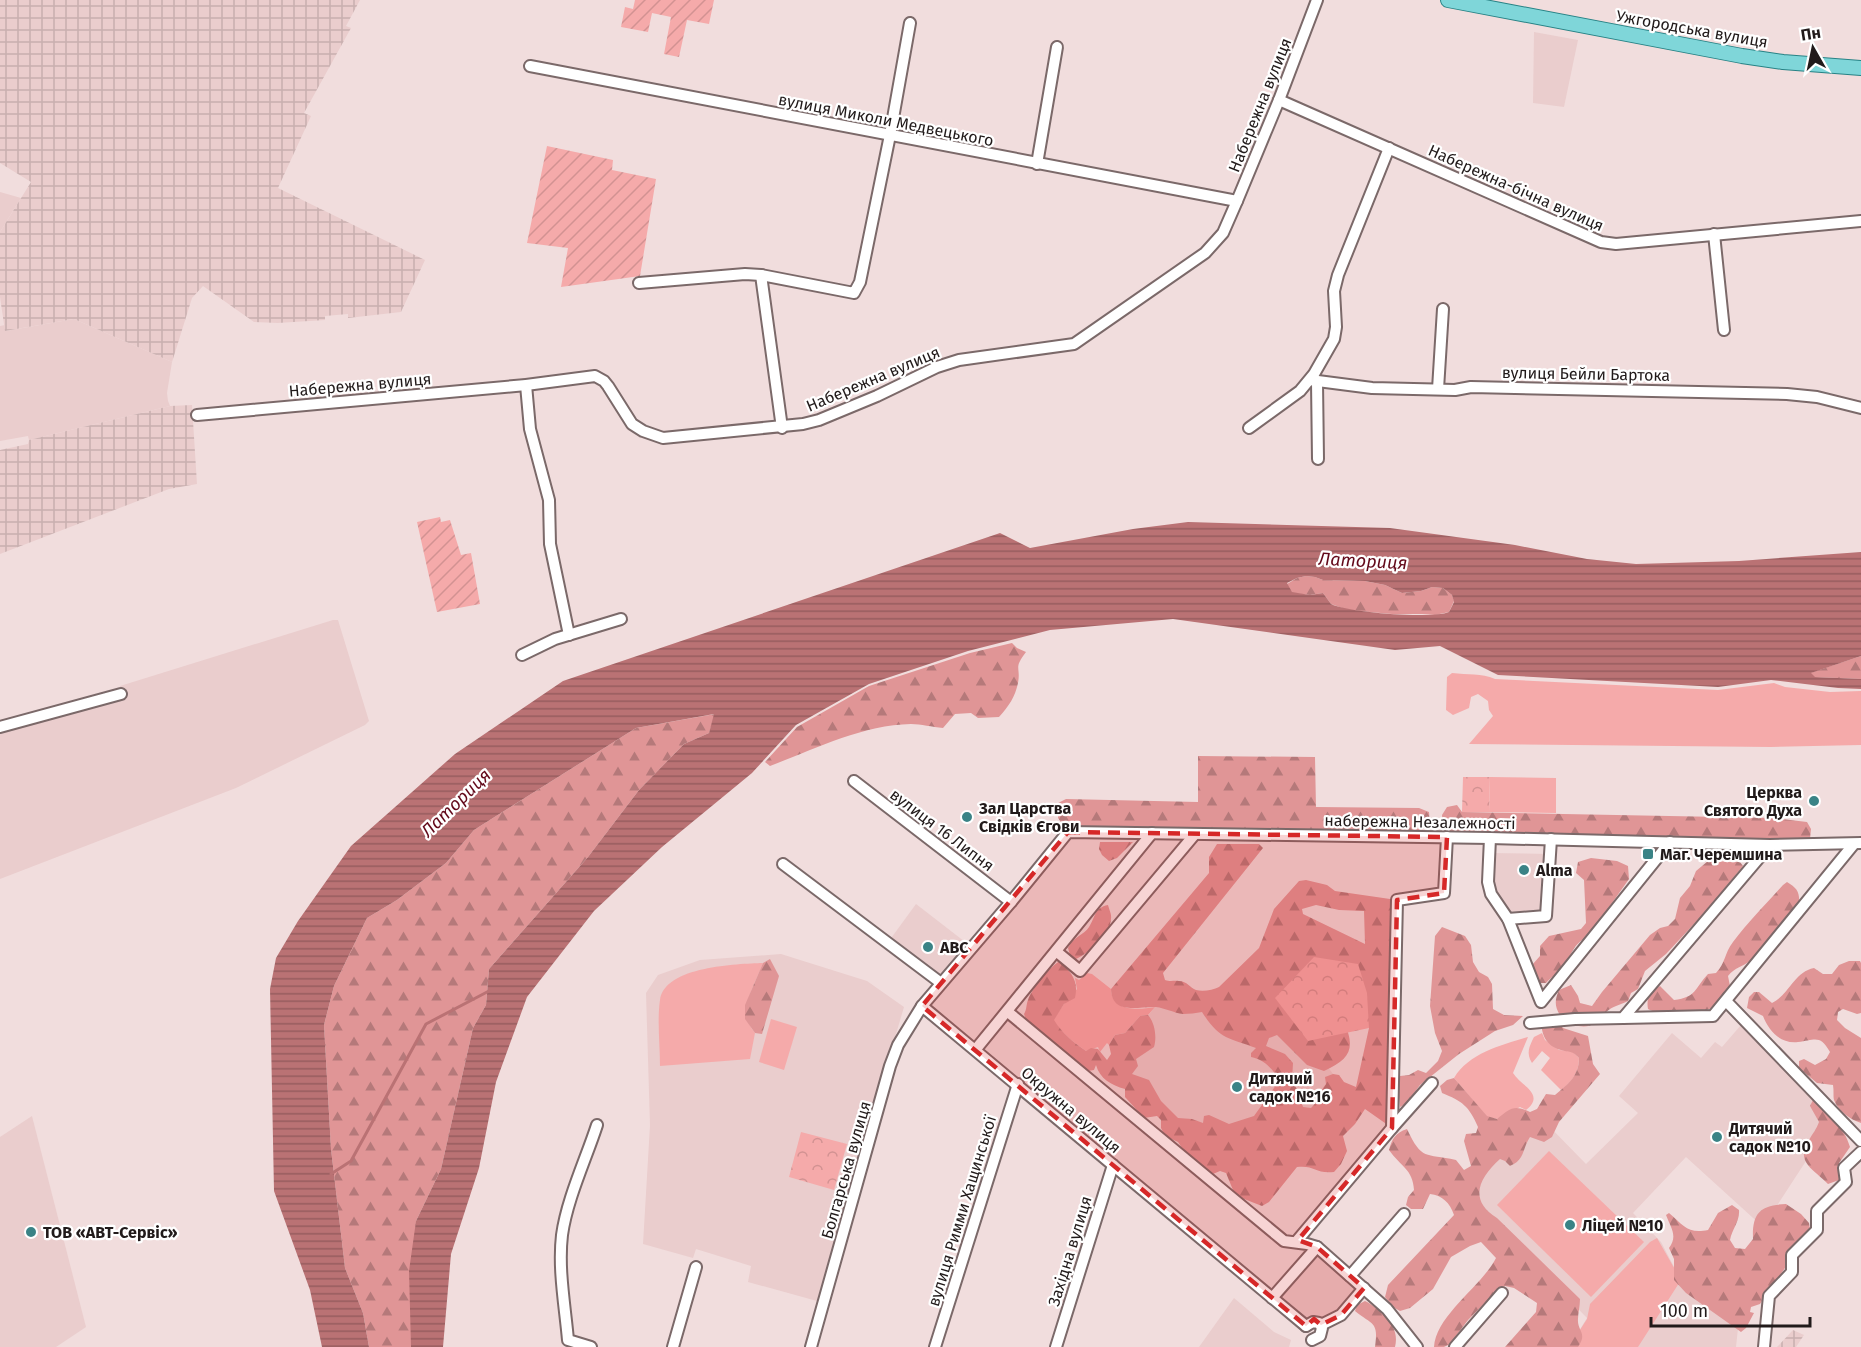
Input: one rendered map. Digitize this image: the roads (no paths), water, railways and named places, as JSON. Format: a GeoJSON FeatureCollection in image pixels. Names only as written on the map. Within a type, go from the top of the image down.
{"type":"FeatureCollection","features":[{"type":"Feature","properties":{"kind":"main road","name":"Ужгородська вулиця"},"geometry":{"type":"LineString","coordinates":[[1448,0],[1742,57],[1861,68]]}},
{"type":"Feature","properties":{"kind":"street","name":"Набережна вулиця"},"geometry":{"type":"LineString","coordinates":[[197,415],[526,385],[595,376],[609,386],[632,424],[643,431],[663,438],[782,428],[819,420],[877,396],[937,367],[959,360],[1074,344],[1205,253],[1223,233],[1279,100],[1317,0]]}},
{"type":"Feature","properties":{"kind":"street"},"geometry":{"type":"LineString","coordinates":[[639,283],[745,274],[854,293],[860,282],[910,23]]}},
{"type":"Feature","properties":{"kind":"street"},"geometry":{"type":"LineString","coordinates":[[1037,164],[1057,47]]}},
{"type":"Feature","properties":{"kind":"street","name":"вулиця Миколи Медвецького"},"geometry":{"type":"LineString","coordinates":[[530,66],[1237,201]]}},
{"type":"Feature","properties":{"kind":"street","name":"Набережна-бічна вулиця"},"geometry":{"type":"LineString","coordinates":[[1279,100],[1601,242],[1616,244],[1861,221]]}},
{"type":"Feature","properties":{"kind":"street"},"geometry":{"type":"LineString","coordinates":[[1250,428],[1313,381],[1334,339],[1336,327],[1334,291],[1338,275],[1389,148]]}},
{"type":"Feature","properties":{"kind":"street"},"geometry":{"type":"LineString","coordinates":[[1714,234],[1724,330]]}},
{"type":"Feature","properties":{"kind":"street"},"geometry":{"type":"LineString","coordinates":[[761,275],[782,428]]}},
{"type":"Feature","properties":{"kind":"street"},"geometry":{"type":"LineString","coordinates":[[1437,389],[1443,309]]}},
{"type":"Feature","properties":{"kind":"street"},"geometry":{"type":"LineString","coordinates":[[1313,381],[1318,459]]}},
{"type":"Feature","properties":{"kind":"street","name":"вулиця Бейли Бартока"},"geometry":{"type":"LineString","coordinates":[[1313,381],[1372,388],[1455,390],[1471,387],[1787,394],[1817,397],[1861,408]]}},
{"type":"Feature","properties":{"kind":"street"},"geometry":{"type":"LineString","coordinates":[[526,385],[530,429],[549,500],[550,544],[569,635]]}},
{"type":"Feature","properties":{"kind":"street"},"geometry":{"type":"LineString","coordinates":[[522,655],[555,639],[621,619]]}},
{"type":"Feature","properties":{"kind":"street"},"geometry":{"type":"LineString","coordinates":[[0,727],[121,694]]}},
{"type":"Feature","properties":{"kind":"street","name":"вулиця 16 Липня"},"geometry":{"type":"LineString","coordinates":[[854,782],[1011,902]]}},
{"type":"Feature","properties":{"kind":"street","name":"набережна Незалежності"},"geometry":{"type":"LineString","coordinates":[[1011,902],[1068,832],[1447,837],[1770,845],[1857,844]]}},
{"type":"Feature","properties":{"kind":"street"},"geometry":{"type":"LineString","coordinates":[[976,1049],[1152,833]]}},
{"type":"Feature","properties":{"kind":"street"},"geometry":{"type":"LineString","coordinates":[[1057,952],[1080,971],[1195,834]]}},
{"type":"Feature","properties":{"kind":"street"},"geometry":{"type":"LineString","coordinates":[[1392,1128],[1397,900],[1444,893],[1447,837]]}},
{"type":"Feature","properties":{"kind":"street"},"geometry":{"type":"LineString","coordinates":[[1490,838],[1488,882],[1491,894],[1508,919],[1541,1002],[1670,842]]}},
{"type":"Feature","properties":{"kind":"street"},"geometry":{"type":"LineString","coordinates":[[1508,919],[1546,916],[1551,839]]}},
{"type":"Feature","properties":{"kind":"street"},"geometry":{"type":"LineString","coordinates":[[1530,1023],[1575,1019],[1713,1016],[1857,844]]}},
{"type":"Feature","properties":{"kind":"street"},"geometry":{"type":"LineString","coordinates":[[1623,1018],[1770,845]]}},
{"type":"Feature","properties":{"kind":"street"},"geometry":{"type":"LineString","coordinates":[[783,864],[941,983]]}},
{"type":"Feature","properties":{"kind":"street"},"geometry":{"type":"LineString","coordinates":[[922,1006],[1011,902]]}},
{"type":"Feature","properties":{"kind":"street"},"geometry":{"type":"LineString","coordinates":[[1726,1001],[1861,1141]]}},
{"type":"Feature","properties":{"kind":"street","name":"Окружна вулиця"},"geometry":{"type":"LineString","coordinates":[[922,1006],[1306,1326],[1305,1335],[1313,1343],[1323,1331],[1321,1325]]}},
{"type":"Feature","properties":{"kind":"street","name":"Болгарська вулиця"},"geometry":{"type":"LineString","coordinates":[[811,1347],[890,1066],[898,1045],[922,1006]]}},
{"type":"Feature","properties":{"kind":"street"},"geometry":{"type":"LineString","coordinates":[[1008,1012],[1284,1241],[1317,1247],[1388,1309],[1417,1347]]}},
{"type":"Feature","properties":{"kind":"street"},"geometry":{"type":"LineString","coordinates":[[1296,1242],[1432,1083]]}},
{"type":"Feature","properties":{"kind":"street","name":"вулиця Римми Хащинської"},"geometry":{"type":"LineString","coordinates":[[935,1347],[1018,1084]]}},
{"type":"Feature","properties":{"kind":"street"},"geometry":{"type":"LineString","coordinates":[[591,1347],[568,1340],[561,1256],[568,1210],[597,1125]]}},
{"type":"Feature","properties":{"kind":"street"},"geometry":{"type":"LineString","coordinates":[[1764,1347],[1769,1296],[1792,1272],[1792,1255],[1817,1230],[1817,1211],[1845,1182],[1844,1168],[1861,1152]]}},
{"type":"Feature","properties":{"kind":"street","name":"Західна вулиця"},"geometry":{"type":"LineString","coordinates":[[1056,1347],[1113,1165]]}},
{"type":"Feature","properties":{"kind":"street"},"geometry":{"type":"LineString","coordinates":[[1350,1276],[1404,1214]]}},
{"type":"Feature","properties":{"kind":"street"},"geometry":{"type":"LineString","coordinates":[[1272,1298],[1317,1247]]}},
{"type":"Feature","properties":{"kind":"street"},"geometry":{"type":"LineString","coordinates":[[673,1347],[696,1267]]}},
{"type":"Feature","properties":{"kind":"street"},"geometry":{"type":"LineString","coordinates":[[1306,1326],[1313,1322],[1321,1325],[1341,1315],[1364,1288]]}},
{"type":"Feature","properties":{"kind":"street"},"geometry":{"type":"LineString","coordinates":[[1455,1347],[1502,1293]]}},
{"type":"Feature","properties":{"kind":"water"},"geometry":{"type":"Polygon","coordinates":[[[1188,522],[1390,528],[1515,545],[1587,559],[1636,564],[1739,561],[1861,552],[1861,656],[1811,673],[1815,677],[1861,679],[1861,689],[1771,680],[1718,687],[1498,675],[1440,646],[1395,650],[1173,619],[1050,630],[968,651],[869,684],[796,725],[752,773],[662,847],[594,911],[527,997],[496,1082],[479,1168],[451,1254],[443,1347],[411,1347],[409,1271],[416,1221],[441,1169],[473,1028],[486,1005],[489,969],[588,857],[639,790],[684,744],[709,733],[714,714],[636,728],[474,830],[446,863],[397,900],[367,918],[334,986],[324,1025],[331,1149],[345,1268],[363,1313],[369,1347],[322,1347],[310,1290],[274,1191],[270,989],[276,958],[298,921],[351,846],[455,754],[563,681],[1000,533],[1030,548],[1133,529],[1188,522]],[[1306,576],[1287,583],[1292,592],[1310,595],[1323,593],[1331,604],[1372,612],[1409,615],[1440,614],[1449,612],[1454,602],[1452,595],[1443,588],[1432,587],[1402,593],[1385,585],[1365,581],[1323,580],[1306,576]]]}},
{"type":"Feature","properties":{"kind":"waterway","name":"Латориця"},"geometry":{"type":"LineString","coordinates":[[331,1174],[351,1161],[426,1024],[489,991]]}},
{"type":"Feature","properties":{"kind":"place","name":"Церква Святого Духа"},"geometry":{"type":"Point","coordinates":[1814,801]}},
{"type":"Feature","properties":{"kind":"place","name":"Зал Царства Свідків Єгови"},"geometry":{"type":"Point","coordinates":[967,817]}},
{"type":"Feature","properties":{"kind":"place","name":"Маг. Черемшина"},"geometry":{"type":"Point","coordinates":[1648,854]}},
{"type":"Feature","properties":{"kind":"place","name":"Alma"},"geometry":{"type":"Point","coordinates":[1524,870]}},
{"type":"Feature","properties":{"kind":"place","name":"ABC"},"geometry":{"type":"Point","coordinates":[928,947]}},
{"type":"Feature","properties":{"kind":"place","name":"Дитячий садок №16"},"geometry":{"type":"Point","coordinates":[1237,1087]}},
{"type":"Feature","properties":{"kind":"place","name":"Дитячий садок №10"},"geometry":{"type":"Point","coordinates":[1717,1137]}},
{"type":"Feature","properties":{"kind":"place","name":"Ліцей №10"},"geometry":{"type":"Point","coordinates":[1570,1225]}},
{"type":"Feature","properties":{"kind":"place","name":"ТОВ «АВТ-Сервіс»"},"geometry":{"type":"Point","coordinates":[31,1232]}}]}
